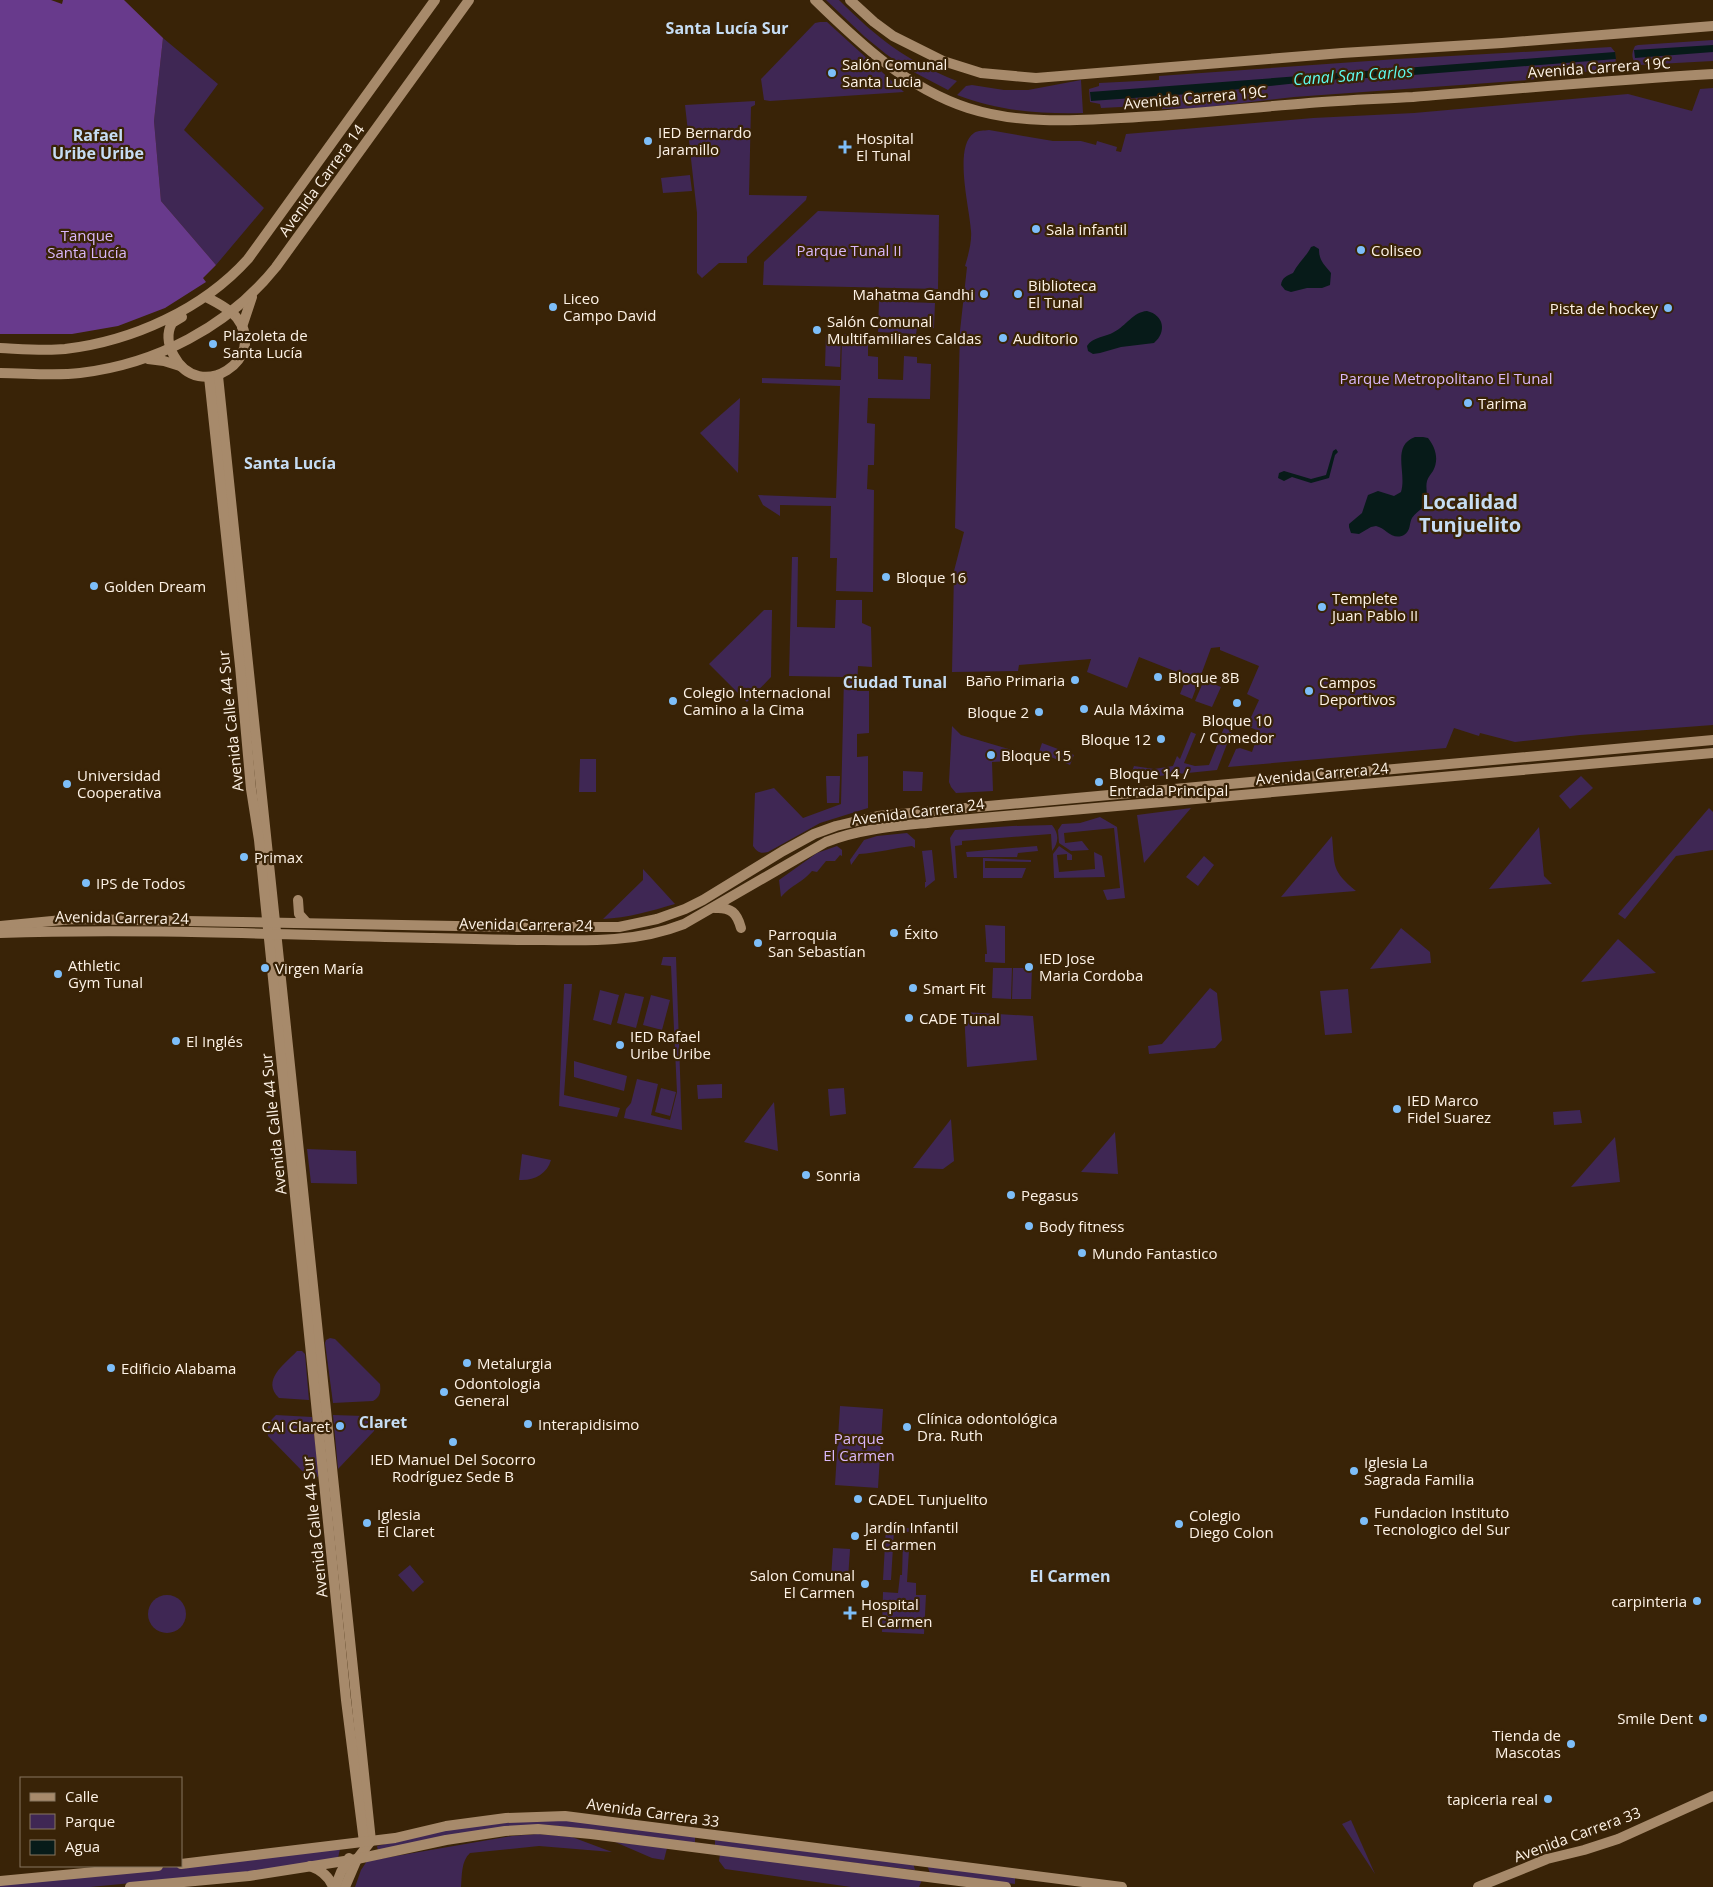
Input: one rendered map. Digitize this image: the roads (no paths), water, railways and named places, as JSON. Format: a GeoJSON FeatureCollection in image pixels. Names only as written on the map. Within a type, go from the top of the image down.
{"type":"FeatureCollection","features":[{"type":"Feature","properties":{"kind":"main road","name":"Avenida Carrera 14"},"geometry":{"type":"LineString","coordinates":[[171,349],[168,334],[172,323],[208,298],[235,274],[435,0]]}},
{"type":"Feature","properties":{"kind":"main road","name":"Avenida Carrera 14"},"geometry":{"type":"LineString","coordinates":[[0,373],[81,373],[105,369],[171,349],[213,326],[232,313],[254,294],[286,254],[469,0]]}},
{"type":"Feature","properties":{"kind":"main road","name":"Avenida Carrera 19C"},"geometry":{"type":"LineString","coordinates":[[816,0],[848,32],[887,65],[906,78],[950,102],[980,112],[1008,118],[1040,121],[1183,115],[1311,103],[1713,74]]}},
{"type":"Feature","properties":{"kind":"main road","name":"Avenida Carrera 19C"},"geometry":{"type":"LineString","coordinates":[[850,0],[893,36],[942,61],[972,71],[1036,78],[1713,26]]}},
{"type":"Feature","properties":{"kind":"main road"},"geometry":{"type":"LineString","coordinates":[[142,359],[164,361],[182,367],[194,374],[213,376],[232,368],[241,356],[245,343],[243,329],[254,294]]}},
{"type":"Feature","properties":{"kind":"main road","name":"Avenida Carrera 14"},"geometry":{"type":"LineString","coordinates":[[0,348],[64,349],[105,341],[160,321],[208,298]]}},
{"type":"Feature","properties":{"kind":"main road"},"geometry":{"type":"LineString","coordinates":[[208,298],[232,313],[243,329]]}},
{"type":"Feature","properties":{"kind":"main road"},"geometry":{"type":"LineString","coordinates":[[171,349],[182,367]]}},
{"type":"Feature","properties":{"kind":"main road","name":"Avenida Calle 44 Sur"},"geometry":{"type":"LineString","coordinates":[[213,376],[251,789],[273,934],[345,1691],[368,1842]]}},
{"type":"Feature","properties":{"kind":"main road","name":"Avenida Carrera 24"},"geometry":{"type":"LineString","coordinates":[[0,926],[73,919],[521,927],[630,926],[694,905],[814,834],[836,826],[878,816],[1713,740]]}},
{"type":"Feature","properties":{"kind":"main road","name":"Avenida Carrera 24"},"geometry":{"type":"LineString","coordinates":[[0,933],[75,930],[511,940],[620,940],[668,931],[696,919],[826,842],[869,830],[1713,753]]}},
{"type":"Feature","properties":{"kind":"main road"},"geometry":{"type":"LineString","coordinates":[[298,900],[299,914],[307,922]]}},
{"type":"Feature","properties":{"kind":"main road"},"geometry":{"type":"LineString","coordinates":[[715,908],[726,908],[733,911],[741,928]]}},
{"type":"Feature","properties":{"kind":"main road","name":"Avenida Carrera 33"},"geometry":{"type":"LineString","coordinates":[[1478,1887],[1547,1859],[1618,1839],[1713,1796]]}},
{"type":"Feature","properties":{"kind":"main road","name":"Avenida Carrera 33"},"geometry":{"type":"LineString","coordinates":[[182,1864],[368,1842],[464,1823],[523,1816],[565,1816],[1122,1887]]}},
{"type":"Feature","properties":{"kind":"main road","name":"Avenida Carrera 33"},"geometry":{"type":"LineString","coordinates":[[130,1887],[240,1878],[358,1859],[464,1837],[538,1829],[592,1834],[1006,1887]]}},
{"type":"Feature","properties":{"kind":"main road"},"geometry":{"type":"LineString","coordinates":[[346,1887],[358,1859],[368,1842]]}},
{"type":"Feature","properties":{"kind":"main road"},"geometry":{"type":"LineString","coordinates":[[334,1887],[347,1860],[368,1842]]}},
{"type":"Feature","properties":{"kind":"main road"},"geometry":{"type":"LineString","coordinates":[[917,1861],[927,1877]]}},
{"type":"Feature","properties":{"kind":"main road"},"geometry":{"type":"LineString","coordinates":[[310,1866],[322,1872],[334,1887]]}},
{"type":"Feature","properties":{"kind":"main road"},"geometry":{"type":"LineString","coordinates":[[0,1881],[147,1867]]}},
{"type":"Feature","properties":{"kind":"water"},"geometry":{"type":"Polygon","coordinates":[[[1713,45],[1713,52],[1635,58],[1634,50],[1713,45]]]}},
{"type":"Feature","properties":{"kind":"water","name":"Canal San Carlos"},"geometry":{"type":"Polygon","coordinates":[[[1615,52],[1616,59],[1326,80],[1203,93],[1091,101],[1090,92],[1615,52]]]}},
{"type":"Feature","properties":{"kind":"water"},"geometry":{"type":"Polygon","coordinates":[[[1314,246],[1319,249],[1324,265],[1331,273],[1330,285],[1322,288],[1307,288],[1291,292],[1285,290],[1281,285],[1282,280],[1293,273],[1311,247],[1314,246]]]}},
{"type":"Feature","properties":{"kind":"water"},"geometry":{"type":"Polygon","coordinates":[[[1147,311],[1157,316],[1162,324],[1161,334],[1154,343],[1121,347],[1093,354],[1088,351],[1087,346],[1089,343],[1111,334],[1138,314],[1147,311]]]}},
{"type":"Feature","properties":{"kind":"water"},"geometry":{"type":"Polygon","coordinates":[[[1415,437],[1428,438],[1435,450],[1436,463],[1427,481],[1425,504],[1412,518],[1408,531],[1404,535],[1396,536],[1376,526],[1359,534],[1351,533],[1349,524],[1362,513],[1368,495],[1378,491],[1394,496],[1401,492],[1402,453],[1408,441],[1415,437]]]}},
{"type":"Feature","properties":{"kind":"water"},"geometry":{"type":"Polygon","coordinates":[[[1336,449],[1338,452],[1335,455],[1329,478],[1311,483],[1292,477],[1284,481],[1278,478],[1279,473],[1284,471],[1311,479],[1326,475],[1333,451],[1336,449]]]}},
{"type":"Feature","properties":{"kind":"place","name":"Salón Comunal Santa Lucia"},"geometry":{"type":"Point","coordinates":[832,73]}},
{"type":"Feature","properties":{"kind":"place","name":"IED Bernardo Jaramillo"},"geometry":{"type":"Point","coordinates":[648,141]}},
{"type":"Feature","properties":{"kind":"place","name":"Hospital El Tunal"},"geometry":{"type":"Point","coordinates":[845,147]}},
{"type":"Feature","properties":{"kind":"place","name":"Sala infantil"},"geometry":{"type":"Point","coordinates":[1036,229]}},
{"type":"Feature","properties":{"kind":"place","name":"Coliseo"},"geometry":{"type":"Point","coordinates":[1361,250]}},
{"type":"Feature","properties":{"kind":"place","name":"Mahatma Gandhi"},"geometry":{"type":"Point","coordinates":[984,294]}},
{"type":"Feature","properties":{"kind":"place","name":"Biblioteca El Tunal"},"geometry":{"type":"Point","coordinates":[1018,294]}},
{"type":"Feature","properties":{"kind":"place","name":"Liceo Campo David"},"geometry":{"type":"Point","coordinates":[553,307]}},
{"type":"Feature","properties":{"kind":"place","name":"Pista de hockey"},"geometry":{"type":"Point","coordinates":[1668,308]}},
{"type":"Feature","properties":{"kind":"place","name":"Salón Comunal Multifamiliares Caldas"},"geometry":{"type":"Point","coordinates":[817,330]}},
{"type":"Feature","properties":{"kind":"place","name":"Auditorio"},"geometry":{"type":"Point","coordinates":[1003,338]}},
{"type":"Feature","properties":{"kind":"place","name":"Plazoleta de Santa Lucía"},"geometry":{"type":"Point","coordinates":[213,344]}},
{"type":"Feature","properties":{"kind":"place","name":"Tarima"},"geometry":{"type":"Point","coordinates":[1468,403]}},
{"type":"Feature","properties":{"kind":"place","name":"Bloque 16"},"geometry":{"type":"Point","coordinates":[886,577]}},
{"type":"Feature","properties":{"kind":"place","name":"Golden Dream"},"geometry":{"type":"Point","coordinates":[94,586]}},
{"type":"Feature","properties":{"kind":"place","name":"Templete Juan Pablo II"},"geometry":{"type":"Point","coordinates":[1322,607]}},
{"type":"Feature","properties":{"kind":"place","name":"Bloque 8B"},"geometry":{"type":"Point","coordinates":[1158,677]}},
{"type":"Feature","properties":{"kind":"place","name":"Baño Primaria"},"geometry":{"type":"Point","coordinates":[1075,680]}},
{"type":"Feature","properties":{"kind":"place","name":"Campos Deportivos"},"geometry":{"type":"Point","coordinates":[1309,691]}},
{"type":"Feature","properties":{"kind":"place","name":"Colegio Internacional Camino a la Cima"},"geometry":{"type":"Point","coordinates":[673,701]}},
{"type":"Feature","properties":{"kind":"place","name":"Bloque 10 / Comedor"},"geometry":{"type":"Point","coordinates":[1237,703]}},
{"type":"Feature","properties":{"kind":"place","name":"Aula Máxima"},"geometry":{"type":"Point","coordinates":[1084,709]}},
{"type":"Feature","properties":{"kind":"place","name":"Bloque 2"},"geometry":{"type":"Point","coordinates":[1039,712]}},
{"type":"Feature","properties":{"kind":"place","name":"Bloque 12"},"geometry":{"type":"Point","coordinates":[1161,739]}},
{"type":"Feature","properties":{"kind":"place","name":"Bloque 15"},"geometry":{"type":"Point","coordinates":[991,755]}},
{"type":"Feature","properties":{"kind":"place","name":"Bloque 14 / Entrada Principal"},"geometry":{"type":"Point","coordinates":[1099,782]}},
{"type":"Feature","properties":{"kind":"place","name":"Universidad Cooperativa"},"geometry":{"type":"Point","coordinates":[67,784]}},
{"type":"Feature","properties":{"kind":"place","name":"Primax"},"geometry":{"type":"Point","coordinates":[244,857]}},
{"type":"Feature","properties":{"kind":"place","name":"IPS de Todos"},"geometry":{"type":"Point","coordinates":[86,883]}},
{"type":"Feature","properties":{"kind":"place","name":"Éxito"},"geometry":{"type":"Point","coordinates":[894,933]}},
{"type":"Feature","properties":{"kind":"place","name":"Parroquia San Sebastían"},"geometry":{"type":"Point","coordinates":[758,943]}},
{"type":"Feature","properties":{"kind":"place","name":"IED Jose Maria Cordoba"},"geometry":{"type":"Point","coordinates":[1029,967]}},
{"type":"Feature","properties":{"kind":"place","name":"Virgen María"},"geometry":{"type":"Point","coordinates":[265,968]}},
{"type":"Feature","properties":{"kind":"place","name":"Athletic Gym Tunal"},"geometry":{"type":"Point","coordinates":[58,974]}},
{"type":"Feature","properties":{"kind":"place","name":"Smart Fit"},"geometry":{"type":"Point","coordinates":[913,988]}},
{"type":"Feature","properties":{"kind":"place","name":"CADE Tunal"},"geometry":{"type":"Point","coordinates":[909,1018]}},
{"type":"Feature","properties":{"kind":"place","name":"El Inglés"},"geometry":{"type":"Point","coordinates":[176,1041]}},
{"type":"Feature","properties":{"kind":"place","name":"IED Rafael Uribe Uribe"},"geometry":{"type":"Point","coordinates":[620,1045]}},
{"type":"Feature","properties":{"kind":"place","name":"IED Marco Fidel Suarez"},"geometry":{"type":"Point","coordinates":[1397,1109]}},
{"type":"Feature","properties":{"kind":"place","name":"Sonria"},"geometry":{"type":"Point","coordinates":[806,1175]}},
{"type":"Feature","properties":{"kind":"place","name":"Pegasus"},"geometry":{"type":"Point","coordinates":[1011,1195]}},
{"type":"Feature","properties":{"kind":"place","name":"Body fitness"},"geometry":{"type":"Point","coordinates":[1029,1226]}},
{"type":"Feature","properties":{"kind":"place","name":"Mundo Fantastico"},"geometry":{"type":"Point","coordinates":[1082,1253]}},
{"type":"Feature","properties":{"kind":"place","name":"Metalurgia"},"geometry":{"type":"Point","coordinates":[467,1363]}},
{"type":"Feature","properties":{"kind":"place","name":"Edificio Alabama"},"geometry":{"type":"Point","coordinates":[111,1368]}},
{"type":"Feature","properties":{"kind":"place","name":"Odontologia General"},"geometry":{"type":"Point","coordinates":[444,1392]}},
{"type":"Feature","properties":{"kind":"place","name":"Interapidisimo"},"geometry":{"type":"Point","coordinates":[528,1424]}},
{"type":"Feature","properties":{"kind":"place","name":"CAI Claret"},"geometry":{"type":"Point","coordinates":[340,1426]}},
{"type":"Feature","properties":{"kind":"place","name":"Clínica odontológica Dra. Ruth"},"geometry":{"type":"Point","coordinates":[907,1427]}},
{"type":"Feature","properties":{"kind":"place","name":"IED Manuel Del Socorro Rodríguez Sede B"},"geometry":{"type":"Point","coordinates":[453,1442]}},
{"type":"Feature","properties":{"kind":"place","name":"Iglesia La Sagrada Familia"},"geometry":{"type":"Point","coordinates":[1354,1471]}},
{"type":"Feature","properties":{"kind":"place","name":"CADEL Tunjuelito"},"geometry":{"type":"Point","coordinates":[858,1499]}},
{"type":"Feature","properties":{"kind":"place","name":"Fundacion Instituto Tecnologico del Sur"},"geometry":{"type":"Point","coordinates":[1364,1521]}},
{"type":"Feature","properties":{"kind":"place","name":"Iglesia El Claret"},"geometry":{"type":"Point","coordinates":[367,1523]}},
{"type":"Feature","properties":{"kind":"place","name":"Colegio Diego Colon"},"geometry":{"type":"Point","coordinates":[1179,1524]}},
{"type":"Feature","properties":{"kind":"place","name":"Jardín Infantil El Carmen"},"geometry":{"type":"Point","coordinates":[855,1536]}},
{"type":"Feature","properties":{"kind":"place","name":"Salon Comunal El Carmen"},"geometry":{"type":"Point","coordinates":[865,1584]}},
{"type":"Feature","properties":{"kind":"place","name":"carpinteria"},"geometry":{"type":"Point","coordinates":[1697,1601]}},
{"type":"Feature","properties":{"kind":"place","name":"Hospital El Carmen"},"geometry":{"type":"Point","coordinates":[850,1613]}},
{"type":"Feature","properties":{"kind":"place","name":"Smile Dent"},"geometry":{"type":"Point","coordinates":[1703,1718]}},
{"type":"Feature","properties":{"kind":"place","name":"Tienda de Mascotas"},"geometry":{"type":"Point","coordinates":[1571,1744]}},
{"type":"Feature","properties":{"kind":"place","name":"tapiceria real"},"geometry":{"type":"Point","coordinates":[1548,1799]}},
{"type":"Feature","properties":{"kind":"district","name":"Santa Lucía Sur"},"geometry":{"type":"Point","coordinates":[727,28]}},
{"type":"Feature","properties":{"kind":"district","name":"Rafael Uribe Uribe"},"geometry":{"type":"Point","coordinates":[98,144]}},
{"type":"Feature","properties":{"kind":"district","name":"Santa Lucía"},"geometry":{"type":"Point","coordinates":[290,463]}},
{"type":"Feature","properties":{"kind":"district","name":"Localidad Tunjuelito"},"geometry":{"type":"Point","coordinates":[1470,512]}},
{"type":"Feature","properties":{"kind":"district","name":"Ciudad Tunal"},"geometry":{"type":"Point","coordinates":[895,682]}},
{"type":"Feature","properties":{"kind":"district","name":"Claret"},"geometry":{"type":"Point","coordinates":[383,1422]}},
{"type":"Feature","properties":{"kind":"district","name":"El Carmen"},"geometry":{"type":"Point","coordinates":[1070,1576]}},
{"type":"Feature","properties":{"kind":"park label","name":"Tanque Santa Lucía"},"geometry":{"type":"Point","coordinates":[87,244]}},
{"type":"Feature","properties":{"kind":"park label","name":"Parque Tunal II"},"geometry":{"type":"Point","coordinates":[849,250]}},
{"type":"Feature","properties":{"kind":"park label","name":"Parque Metropolitano El Tunal"},"geometry":{"type":"Point","coordinates":[1446,378]}},
{"type":"Feature","properties":{"kind":"park label","name":"Parque El Carmen"},"geometry":{"type":"Point","coordinates":[859,1446]}}]}
